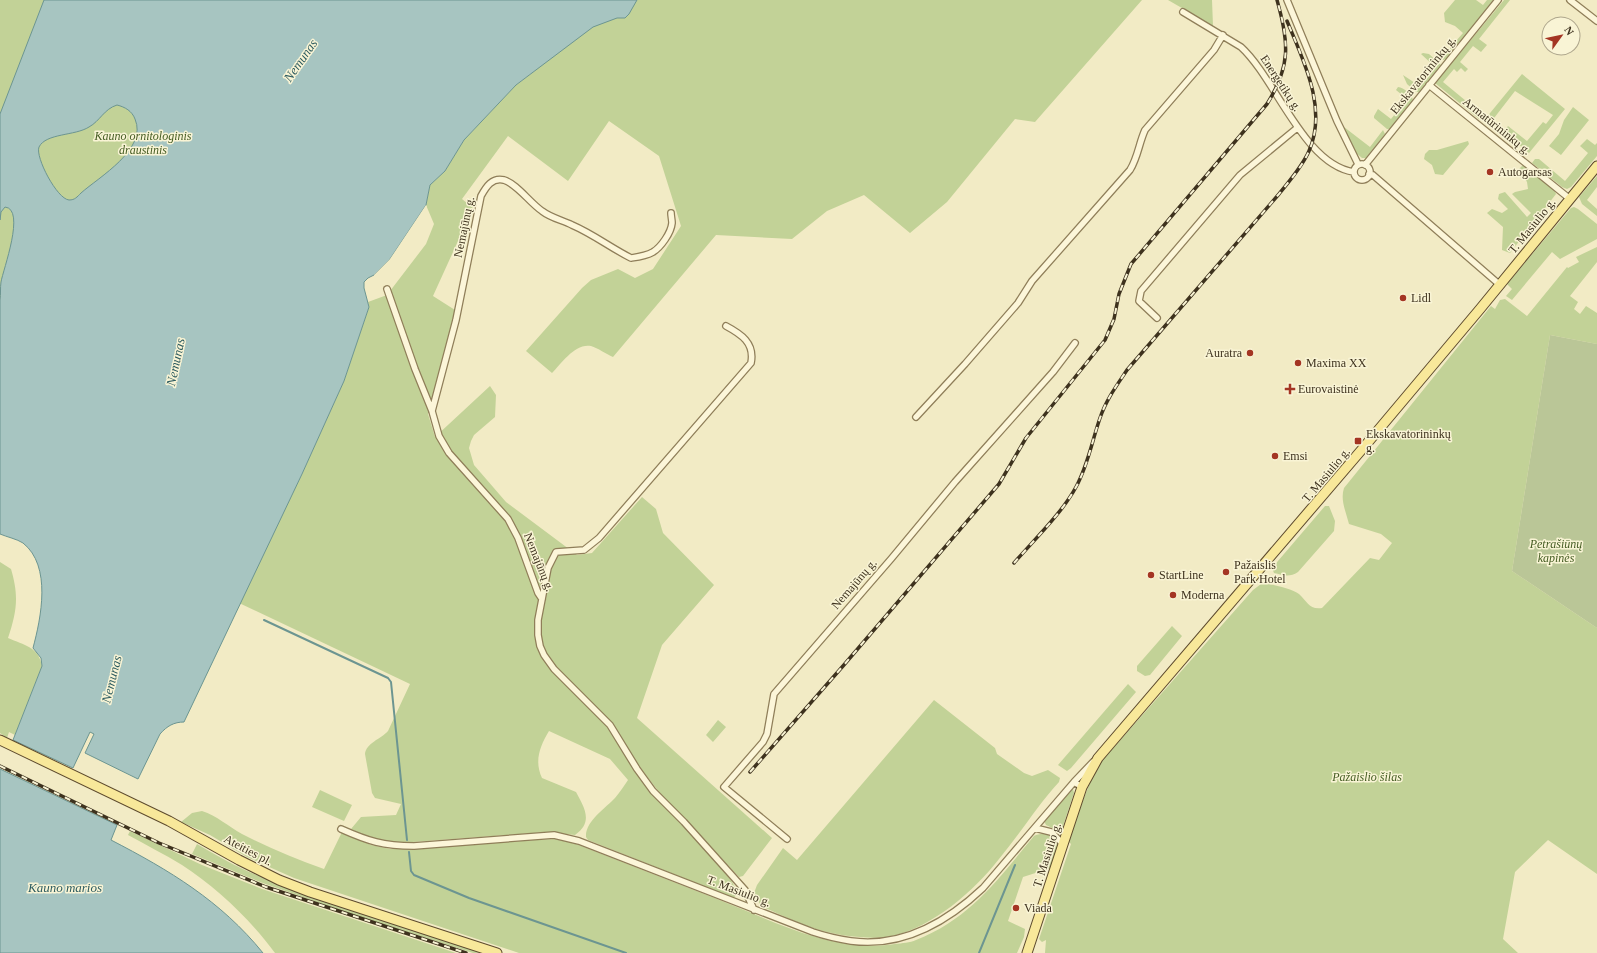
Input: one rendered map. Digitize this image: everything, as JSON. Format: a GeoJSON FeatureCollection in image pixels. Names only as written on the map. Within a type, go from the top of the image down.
{"type":"FeatureCollection","features":[{"type":"Feature","properties":{"kind":"main road","name":"T. Masiulio g."},"geometry":{"type":"LineString","coordinates":[[1027,953],[1063,844],[1078,784],[1098,758],[1329,489],[1500,285],[1597,166]]}},
{"type":"Feature","properties":{"kind":"main road","name":"Ateities pl."},"geometry":{"type":"LineString","coordinates":[[0,740],[169,821],[245,864],[295,887],[497,953]]}},
{"type":"Feature","properties":{"kind":"street"},"geometry":{"type":"LineString","coordinates":[[1287,0],[1337,121],[1358,164]]}},
{"type":"Feature","properties":{"kind":"street","name":"Ekskavatorininkų g."},"geometry":{"type":"LineString","coordinates":[[1366,165],[1498,0]]}},
{"type":"Feature","properties":{"kind":"street"},"geometry":{"type":"LineString","coordinates":[[1570,0],[1597,21]]}},
{"type":"Feature","properties":{"kind":"street","name":"Energetikų g."},"geometry":{"type":"LineString","coordinates":[[1183,12],[1241,46],[1264,74],[1297,128],[1311,145],[1333,165],[1345,171],[1354,172]]}},
{"type":"Feature","properties":{"kind":"street"},"geometry":{"type":"LineString","coordinates":[[916,417],[999,325],[1018,303],[1032,282],[1130,170],[1135,162],[1145,130],[1214,50],[1223,35]]}},
{"type":"Feature","properties":{"kind":"street","name":"Armatūrininkų g."},"geometry":{"type":"LineString","coordinates":[[1429,85],[1570,199]]}},
{"type":"Feature","properties":{"kind":"street"},"geometry":{"type":"LineString","coordinates":[[1157,318],[1139,301],[1141,291],[1240,175],[1297,128]]}},
{"type":"Feature","properties":{"kind":"street"},"geometry":{"type":"LineString","coordinates":[[1358,164],[1366,165],[1369,169],[1369,174],[1366,178],[1357,178],[1354,172],[1358,164]]}},
{"type":"Feature","properties":{"kind":"street"},"geometry":{"type":"LineString","coordinates":[[1369,174],[1373,175],[1500,285]]}},
{"type":"Feature","properties":{"kind":"street","name":"Nemajūnų g."},"geometry":{"type":"LineString","coordinates":[[432,411],[456,320],[481,196],[487,185],[497,180],[504,180],[511,184],[542,212],[557,220],[571,224],[631,258],[653,252],[661,245],[672,223],[671,213]]}},
{"type":"Feature","properties":{"kind":"street","name":"Nemajūnų g."},"geometry":{"type":"LineString","coordinates":[[387,289],[415,369],[432,411],[439,436],[449,453],[500,509],[513,527],[538,593],[542,599],[538,620],[538,635],[540,646],[544,655],[554,669],[610,725],[637,769],[653,791],[684,822],[745,890],[754,910]]}},
{"type":"Feature","properties":{"kind":"street"},"geometry":{"type":"LineString","coordinates":[[542,599],[548,568],[556,552],[584,550],[599,538],[751,363],[753,354],[750,346],[736,332],[726,326]]}},
{"type":"Feature","properties":{"kind":"street","name":"Nemajūnų g."},"geometry":{"type":"LineString","coordinates":[[787,839],[724,787],[765,738],[774,694],[891,559],[955,482],[1053,372],[1075,343]]}},
{"type":"Feature","properties":{"kind":"street","name":"T. Masiulio g."},"geometry":{"type":"LineString","coordinates":[[340,829],[380,844],[395,846],[414,846],[554,835],[565,837],[579,841],[813,932],[852,941],[888,941],[904,937],[938,923],[967,902],[983,888],[1035,828],[1078,784]]}},
{"type":"Feature","properties":{"kind":"street"},"geometry":{"type":"LineString","coordinates":[[1035,828],[1051,832],[1063,844]]}},
{"type":"Feature","properties":{"kind":"green space","name":"Kauno ornitologinis draustinis"},"geometry":{"type":"Polygon","coordinates":[[[0,0],[1142,0],[1035,122],[1015,119],[947,202],[910,233],[864,195],[827,211],[792,239],[716,235],[613,357],[594,347],[585,346],[569,355],[552,373],[526,351],[582,288],[591,280],[618,269],[635,278],[653,269],[681,226],[659,156],[609,121],[568,181],[508,136],[462,199],[473,208],[433,296],[455,310],[428,414],[435,437],[490,386],[496,395],[495,417],[474,435],[469,448],[474,465],[506,502],[577,555],[592,553],[642,497],[656,509],[663,533],[714,585],[662,645],[637,718],[772,838],[743,876],[739,877],[659,792],[642,770],[637,774],[652,793],[700,843],[726,873],[734,885],[737,893],[734,898],[588,840],[586,837],[587,831],[592,820],[615,798],[628,780],[610,759],[549,731],[539,754],[538,766],[542,778],[576,792],[582,803],[586,814],[586,820],[581,830],[575,835],[547,832],[399,843],[374,839],[351,829],[361,817],[396,815],[401,804],[375,798],[372,793],[365,754],[366,750],[371,744],[388,731],[410,684],[239,603],[302,474],[344,381],[369,307],[368,302],[387,295],[426,244],[434,224],[426,205],[430,185],[445,171],[464,140],[516,85],[536,70],[0,403],[0,0]]]}},
{"type":"Feature","properties":{"kind":"green space"},"geometry":{"type":"Polygon","coordinates":[[[1168,0],[1212,0],[1213,26],[1168,0]]]}},
{"type":"Feature","properties":{"kind":"green space"},"geometry":{"type":"Polygon","coordinates":[[[1455,0],[1476,0],[1483,5],[1487,0],[1494,0],[1448,58],[1443,60],[1441,58],[1463,33],[1455,26],[1445,22],[1444,13],[1455,0]]]}},
{"type":"Feature","properties":{"kind":"green space"},"geometry":{"type":"Polygon","coordinates":[[[1504,0],[1510,0],[1479,39],[1487,45],[1481,52],[1473,46],[1460,62],[1468,69],[1465,72],[1461,68],[1457,72],[1454,69],[1443,82],[1483,115],[1479,119],[1435,83],[1504,0]]]}},
{"type":"Feature","properties":{"kind":"green space"},"geometry":{"type":"Polygon","coordinates":[[[1421,54],[1429,54],[1441,65],[1419,92],[1416,92],[1407,84],[1403,75],[1418,85],[1434,66],[1421,54]]]}},
{"type":"Feature","properties":{"kind":"green space"},"geometry":{"type":"Polygon","coordinates":[[[1522,74],[1565,109],[1529,153],[1503,132],[1508,126],[1527,141],[1543,122],[1546,124],[1553,115],[1515,91],[1491,122],[1486,118],[1522,74]]]}},
{"type":"Feature","properties":{"kind":"green space"},"geometry":{"type":"Polygon","coordinates":[[[1398,87],[1407,92],[1413,100],[1390,129],[1387,129],[1374,118],[1374,116],[1378,109],[1391,119],[1407,99],[1396,90],[1398,87]]]}},
{"type":"Feature","properties":{"kind":"green space"},"geometry":{"type":"Polygon","coordinates":[[[1573,107],[1589,120],[1561,155],[1549,146],[1559,134],[1564,120],[1573,107]]]}},
{"type":"Feature","properties":{"kind":"green space"},"geometry":{"type":"Polygon","coordinates":[[[1344,127],[1370,147],[1383,130],[1385,134],[1366,158],[1362,158],[1355,152],[1344,127]]]}},
{"type":"Feature","properties":{"kind":"green space"},"geometry":{"type":"Polygon","coordinates":[[[1587,139],[1595,145],[1597,143],[1597,156],[1571,187],[1567,189],[1562,187],[1532,163],[1535,159],[1539,159],[1565,181],[1588,153],[1580,146],[1587,139]]]}},
{"type":"Feature","properties":{"kind":"green space"},"geometry":{"type":"Polygon","coordinates":[[[1468,141],[1469,144],[1443,175],[1435,174],[1432,165],[1424,159],[1425,154],[1429,150],[1437,150],[1468,141]]]}},
{"type":"Feature","properties":{"kind":"green space"},"geometry":{"type":"Polygon","coordinates":[[[1523,165],[1554,189],[1556,194],[1510,253],[1502,250],[1503,227],[1487,213],[1492,209],[1502,213],[1508,209],[1498,199],[1499,194],[1505,192],[1527,217],[1531,213],[1512,194],[1528,189],[1527,182],[1519,169],[1523,165]]]}},
{"type":"Feature","properties":{"kind":"green space"},"geometry":{"type":"Polygon","coordinates":[[[1597,176],[1597,187],[1587,200],[1597,209],[1597,216],[1582,204],[1579,197],[1597,176]]]}},
{"type":"Feature","properties":{"kind":"green space"},"geometry":{"type":"Polygon","coordinates":[[[1574,207],[1597,224],[1597,239],[1560,259],[1552,252],[1512,300],[1506,296],[1512,289],[1507,284],[1571,208],[1574,207]]]}},
{"type":"Feature","properties":{"kind":"green space","name":"Pažaislio šilas"},"geometry":{"type":"Polygon","coordinates":[[[1597,247],[1597,262],[1570,296],[1578,302],[1574,309],[1580,314],[1586,306],[1597,313],[1597,344],[1550,335],[1512,571],[1597,628],[1597,874],[1548,840],[1515,872],[1503,939],[1518,953],[1045,953],[1046,940],[1042,942],[1039,939],[1071,844],[1069,842],[1079,811],[1086,792],[1100,763],[1253,590],[1261,584],[1266,583],[1292,590],[1299,594],[1314,608],[1322,608],[1370,558],[1379,560],[1392,543],[1381,534],[1349,524],[1343,502],[1344,488],[1491,306],[1495,309],[1500,300],[1505,299],[1527,316],[1567,267],[1568,268],[1579,262],[1576,257],[1597,247]]]}},
{"type":"Feature","properties":{"kind":"green space","name":"Petrašiūnų kapinės"},"geometry":{"type":"Polygon","coordinates":[[[1550,335],[1597,344],[1597,628],[1512,571],[1550,335]]]}},
{"type":"Feature","properties":{"kind":"green space"},"geometry":{"type":"Polygon","coordinates":[[[1325,506],[1329,506],[1335,521],[1334,531],[1298,572],[1289,575],[1274,573],[1272,568],[1325,506]]]}},
{"type":"Feature","properties":{"kind":"green space"},"geometry":{"type":"Polygon","coordinates":[[[0,562],[11,569],[16,596],[15,611],[8,638],[25,645],[34,651],[38,655],[42,666],[15,735],[9,732],[7,738],[0,733],[0,562]]]}},
{"type":"Feature","properties":{"kind":"green space"},"geometry":{"type":"Polygon","coordinates":[[[1172,626],[1182,636],[1150,675],[1145,676],[1137,671],[1137,666],[1172,626]]]}},
{"type":"Feature","properties":{"kind":"green space"},"geometry":{"type":"Polygon","coordinates":[[[1128,684],[1136,692],[1071,768],[1067,771],[1058,765],[1128,684]]]}},
{"type":"Feature","properties":{"kind":"green space"},"geometry":{"type":"Polygon","coordinates":[[[934,700],[995,748],[997,754],[1024,773],[1032,776],[1048,770],[1060,778],[1059,782],[989,871],[952,906],[922,925],[892,936],[867,937],[831,933],[799,923],[761,906],[754,893],[757,885],[783,848],[797,860],[934,700]]]}},
{"type":"Feature","properties":{"kind":"green space"},"geometry":{"type":"Polygon","coordinates":[[[718,720],[726,727],[713,742],[706,735],[718,720]]]}},
{"type":"Feature","properties":{"kind":"green space"},"geometry":{"type":"Polygon","coordinates":[[[1073,789],[1074,793],[1061,832],[1046,825],[1044,821],[1073,789]]]}},
{"type":"Feature","properties":{"kind":"green space"},"geometry":{"type":"Polygon","coordinates":[[[320,790],[352,805],[344,821],[312,807],[320,790]]]}},
{"type":"Feature","properties":{"kind":"green space"},"geometry":{"type":"Polygon","coordinates":[[[202,811],[262,844],[324,869],[342,832],[371,845],[390,849],[556,839],[576,844],[804,933],[826,940],[872,946],[914,941],[953,921],[982,896],[1034,836],[1046,834],[1050,836],[1055,841],[1057,849],[1051,868],[1023,877],[1008,921],[1025,929],[1024,937],[1017,953],[519,953],[294,878],[247,857],[210,835],[181,822],[192,813],[202,811]]]}},
{"type":"Feature","properties":{"kind":"green space"},"geometry":{"type":"Polygon","coordinates":[[[130,831],[202,865],[262,889],[456,953],[275,953],[244,916],[220,894],[182,865],[128,835],[130,831]]]}},
{"type":"Feature","properties":{"kind":"green space"},"geometry":{"type":"Polygon","coordinates":[[[197,844],[239,867],[304,894],[483,953],[473,953],[354,915],[260,882],[192,854],[197,844]]]}},
{"type":"Feature","properties":{"kind":"water","name":"Nemunas"},"geometry":{"type":"Polygon","coordinates":[[[44,0],[637,0],[625,18],[617,18],[593,27],[516,85],[464,140],[445,171],[430,185],[426,205],[390,259],[374,275],[364,282],[369,307],[344,381],[302,474],[184,722],[171,725],[160,734],[138,779],[85,753],[94,734],[90,732],[73,768],[13,740],[42,666],[41,658],[33,648],[39,622],[42,593],[38,565],[32,553],[23,543],[18,540],[0,534],[0,300],[1,282],[12,241],[14,218],[11,210],[5,207],[1,212],[0,220],[0,114],[44,0]],[[117,105],[105,112],[89,127],[48,139],[39,147],[40,159],[48,177],[64,198],[69,200],[76,198],[120,161],[135,141],[137,130],[135,119],[128,110],[117,105]]]}},
{"type":"Feature","properties":{"kind":"water","name":"Kauno marios"},"geometry":{"type":"Polygon","coordinates":[[[0,769],[117,825],[111,840],[174,875],[212,902],[247,934],[263,953],[0,953],[0,769]]]}},
{"type":"Feature","properties":{"kind":"pier"},"geometry":{"type":"Polygon","coordinates":[[[426,205],[427,207],[391,260],[375,277],[374,275],[390,259],[426,205]]]}},
{"type":"Feature","properties":{"kind":"waterway"},"geometry":{"type":"LineString","coordinates":[[264,620],[388,678],[391,682],[407,840]]}},
{"type":"Feature","properties":{"kind":"waterway"},"geometry":{"type":"LineString","coordinates":[[409,852],[411,871],[414,875],[469,898],[626,953]]}},
{"type":"Feature","properties":{"kind":"waterway"},"geometry":{"type":"LineString","coordinates":[[979,953],[1015,865]]}},
{"type":"Feature","properties":{"kind":"railway"},"geometry":{"type":"LineString","coordinates":[[750,772],[999,484],[1026,438],[1105,340],[1114,319],[1119,294],[1131,264],[1267,104],[1280,78],[1286,54],[1284,29],[1277,0]]}},
{"type":"Feature","properties":{"kind":"railway"},"geometry":{"type":"LineString","coordinates":[[1014,563],[1056,516],[1076,487],[1087,462],[1102,411],[1127,370],[1279,194],[1296,173],[1306,157],[1314,135],[1316,118],[1315,101],[1306,68],[1287,21]]}},
{"type":"Feature","properties":{"kind":"railway"},"geometry":{"type":"LineString","coordinates":[[0,766],[159,843],[266,887],[466,953]]}},
{"type":"Feature","properties":{"kind":"place","name":"Autogarsas"},"geometry":{"type":"Point","coordinates":[1490,172]}},
{"type":"Feature","properties":{"kind":"place","name":"Lidl"},"geometry":{"type":"Point","coordinates":[1403,298]}},
{"type":"Feature","properties":{"kind":"place","name":"Auratra"},"geometry":{"type":"Point","coordinates":[1250,353]}},
{"type":"Feature","properties":{"kind":"place","name":"Maxima XX"},"geometry":{"type":"Point","coordinates":[1298,363]}},
{"type":"Feature","properties":{"kind":"place","name":"Eurovaistinė"},"geometry":{"type":"Point","coordinates":[1290,389]}},
{"type":"Feature","properties":{"kind":"place","name":"Ekskavatorininkų g."},"geometry":{"type":"Point","coordinates":[1358,441]}},
{"type":"Feature","properties":{"kind":"place","name":"Emsi"},"geometry":{"type":"Point","coordinates":[1275,456]}},
{"type":"Feature","properties":{"kind":"place","name":"Pažaislis Park Hotel"},"geometry":{"type":"Point","coordinates":[1226,572]}},
{"type":"Feature","properties":{"kind":"place","name":"StartLine"},"geometry":{"type":"Point","coordinates":[1151,575]}},
{"type":"Feature","properties":{"kind":"place","name":"Moderna"},"geometry":{"type":"Point","coordinates":[1173,595]}},
{"type":"Feature","properties":{"kind":"place","name":"Viada"},"geometry":{"type":"Point","coordinates":[1016,908]}}]}
